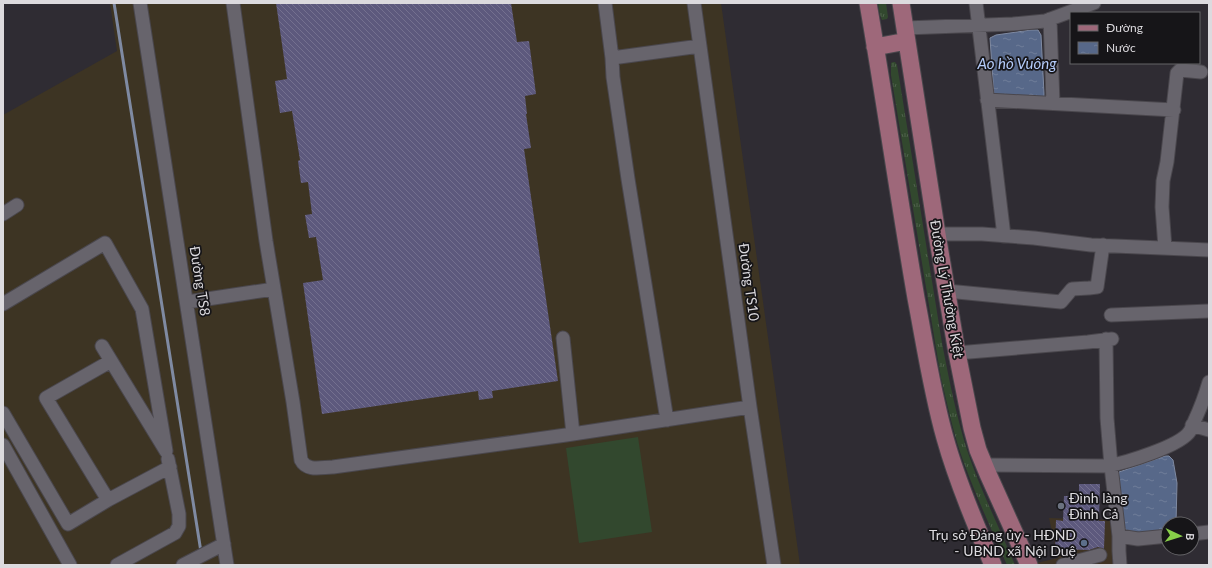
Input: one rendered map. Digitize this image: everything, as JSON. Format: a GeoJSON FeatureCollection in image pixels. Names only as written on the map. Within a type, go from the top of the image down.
{"type":"FeatureCollection","features":[{"type":"Feature","properties":{"kind":"main road"},"geometry":{"type":"LineString","coordinates":[[868,3],[912,272],[934,391],[950,456],[971,513],[993,565]]}},
{"type":"Feature","properties":{"kind":"main road","name":"Đường Lý Thường Kiệt"},"geometry":{"type":"LineString","coordinates":[[901,3],[937,234],[957,353],[972,428],[984,465],[1029,565]]}},
{"type":"Feature","properties":{"kind":"main road"},"geometry":{"type":"LineString","coordinates":[[875,47],[906,35]]}},
{"type":"Feature","properties":{"kind":"street","name":"Đường TS8"},"geometry":{"type":"LineString","coordinates":[[140,3],[187,302],[218,547],[227,565]]}},
{"type":"Feature","properties":{"kind":"street"},"geometry":{"type":"LineString","coordinates":[[233,3],[264,226],[301,460],[304,465],[308,467],[333,467],[573,434],[750,407]]}},
{"type":"Feature","properties":{"kind":"street"},"geometry":{"type":"LineString","coordinates":[[605,3],[613,76],[627,172],[667,420]]}},
{"type":"Feature","properties":{"kind":"street","name":"Đường TS10"},"geometry":{"type":"LineString","coordinates":[[694,3],[750,407],[774,565]]}},
{"type":"Feature","properties":{"kind":"street"},"geometry":{"type":"LineString","coordinates":[[976,3],[1004,236]]}},
{"type":"Feature","properties":{"kind":"street"},"geometry":{"type":"LineString","coordinates":[[906,35],[978,25],[1044,21],[1091,4]]}},
{"type":"Feature","properties":{"kind":"street"},"geometry":{"type":"LineString","coordinates":[[1050,19],[1053,103]]}},
{"type":"Feature","properties":{"kind":"street"},"geometry":{"type":"LineString","coordinates":[[612,58],[700,46]]}},
{"type":"Feature","properties":{"kind":"street"},"geometry":{"type":"LineString","coordinates":[[1165,248],[1162,181],[1167,162],[1177,73],[1180,70],[1201,72]]}},
{"type":"Feature","properties":{"kind":"street"},"geometry":{"type":"LineString","coordinates":[[987,100],[1174,110]]}},
{"type":"Feature","properties":{"kind":"street"},"geometry":{"type":"LineString","coordinates":[[3,214],[17,205]]}},
{"type":"Feature","properties":{"kind":"street"},"geometry":{"type":"LineString","coordinates":[[937,234],[1034,238],[1103,246],[1209,250]]}},
{"type":"Feature","properties":{"kind":"street"},"geometry":{"type":"LineString","coordinates":[[3,304],[105,244],[142,309],[166,452],[179,514],[178,526],[175,533],[117,565]]}},
{"type":"Feature","properties":{"kind":"street"},"geometry":{"type":"LineString","coordinates":[[947,291],[1062,302],[1072,289],[1097,287],[1103,246]]}},
{"type":"Feature","properties":{"kind":"street"},"geometry":{"type":"LineString","coordinates":[[187,302],[274,289]]}},
{"type":"Feature","properties":{"kind":"street"},"geometry":{"type":"LineString","coordinates":[[1111,315],[1209,311]]}},
{"type":"Feature","properties":{"kind":"street"},"geometry":{"type":"LineString","coordinates":[[564,338],[573,434]]}},
{"type":"Feature","properties":{"kind":"street"},"geometry":{"type":"LineString","coordinates":[[957,353],[1109,339],[1108,418],[1111,466],[1119,536],[1118,551],[1120,565]]}},
{"type":"Feature","properties":{"kind":"street"},"geometry":{"type":"LineString","coordinates":[[102,346],[166,452]]}},
{"type":"Feature","properties":{"kind":"street"},"geometry":{"type":"LineString","coordinates":[[108,500],[46,398],[111,361]]}},
{"type":"Feature","properties":{"kind":"street"},"geometry":{"type":"LineString","coordinates":[[984,465],[1111,466],[1155,452],[1180,439],[1190,431],[1202,405],[1209,382]]}},
{"type":"Feature","properties":{"kind":"street"},"geometry":{"type":"LineString","coordinates":[[3,413],[68,524],[108,500],[170,467]]}},
{"type":"Feature","properties":{"kind":"street"},"geometry":{"type":"LineString","coordinates":[[1192,425],[1209,430]]}},
{"type":"Feature","properties":{"kind":"street"},"geometry":{"type":"LineString","coordinates":[[3,445],[70,565]]}},
{"type":"Feature","properties":{"kind":"street"},"geometry":{"type":"LineString","coordinates":[[1119,536],[1138,539],[1160,537]]}},
{"type":"Feature","properties":{"kind":"street"},"geometry":{"type":"LineString","coordinates":[[185,564],[218,547]]}},
{"type":"Feature","properties":{"kind":"street"},"geometry":{"type":"LineString","coordinates":[[1063,565],[1100,555]]}},
{"type":"Feature","properties":{"kind":"shaded area"},"geometry":{"type":"Polygon","coordinates":[[[110,3],[721,3],[800,565],[3,565],[3,115],[117,51],[110,3]]]}},
{"type":"Feature","properties":{"kind":"shaded area","name":"Trụ sở Đảng ủy - HĐND - UBND xã Nội Duệ"},"geometry":{"type":"Polygon","coordinates":[[[1049,518],[1110,520],[1117,565],[1033,565],[1032,564],[1058,558],[1049,518]]]}},
{"type":"Feature","properties":{"kind":"green space"},"geometry":{"type":"Polygon","coordinates":[[[878,3],[886,3],[887,19],[882,20],[878,3]]]}},
{"type":"Feature","properties":{"kind":"green space"},"geometry":{"type":"Polygon","coordinates":[[[893,62],[897,65],[942,343],[956,410],[972,465],[1015,565],[1007,565],[969,476],[954,432],[941,378],[891,75],[891,63],[893,62]]]}},
{"type":"Feature","properties":{"kind":"green space"},"geometry":{"type":"Polygon","coordinates":[[[638,437],[652,532],[579,543],[566,448],[638,437]]]}},
{"type":"Feature","properties":{"kind":"water","name":"Ao hồ Vuông"},"geometry":{"type":"Polygon","coordinates":[[[1038,30],[1041,35],[1044,98],[994,96],[990,38],[996,35],[1038,30]]]}},
{"type":"Feature","properties":{"kind":"water"},"geometry":{"type":"Polygon","coordinates":[[[1165,456],[1169,456],[1173,460],[1177,483],[1176,516],[1160,516],[1160,534],[1141,535],[1127,531],[1124,527],[1118,482],[1119,472],[1165,456]]]}},
{"type":"Feature","properties":{"kind":"building"},"geometry":{"type":"Polygon","coordinates":[[[276,3],[511,3],[517,42],[529,41],[536,94],[525,96],[531,148],[524,149],[558,381],[492,391],[493,398],[479,400],[478,391],[322,414],[303,283],[323,280],[316,237],[309,238],[305,215],[312,214],[308,182],[301,183],[298,161],[300,160],[292,111],[280,113],[275,81],[287,79],[276,3]]]}},
{"type":"Feature","properties":{"kind":"building"},"geometry":{"type":"Polygon","coordinates":[[[1079,484],[1100,484],[1099,521],[1105,521],[1104,549],[1098,547],[1089,550],[1055,549],[1056,520],[1063,521],[1064,496],[1079,496],[1079,484]]]}},
{"type":"Feature","properties":{"kind":"waterway"},"geometry":{"type":"LineString","coordinates":[[114,3],[201,552]]}},
{"type":"Feature","properties":{"kind":"place","name":"Đình làng Đình Cả"},"geometry":{"type":"Point","coordinates":[1061,506]}},
{"type":"Feature","properties":{"kind":"place","name":"Trụ sở Đảng ủy - HĐND - UBND xã Nội Duệ"},"geometry":{"type":"Point","coordinates":[1084,543]}}]}
